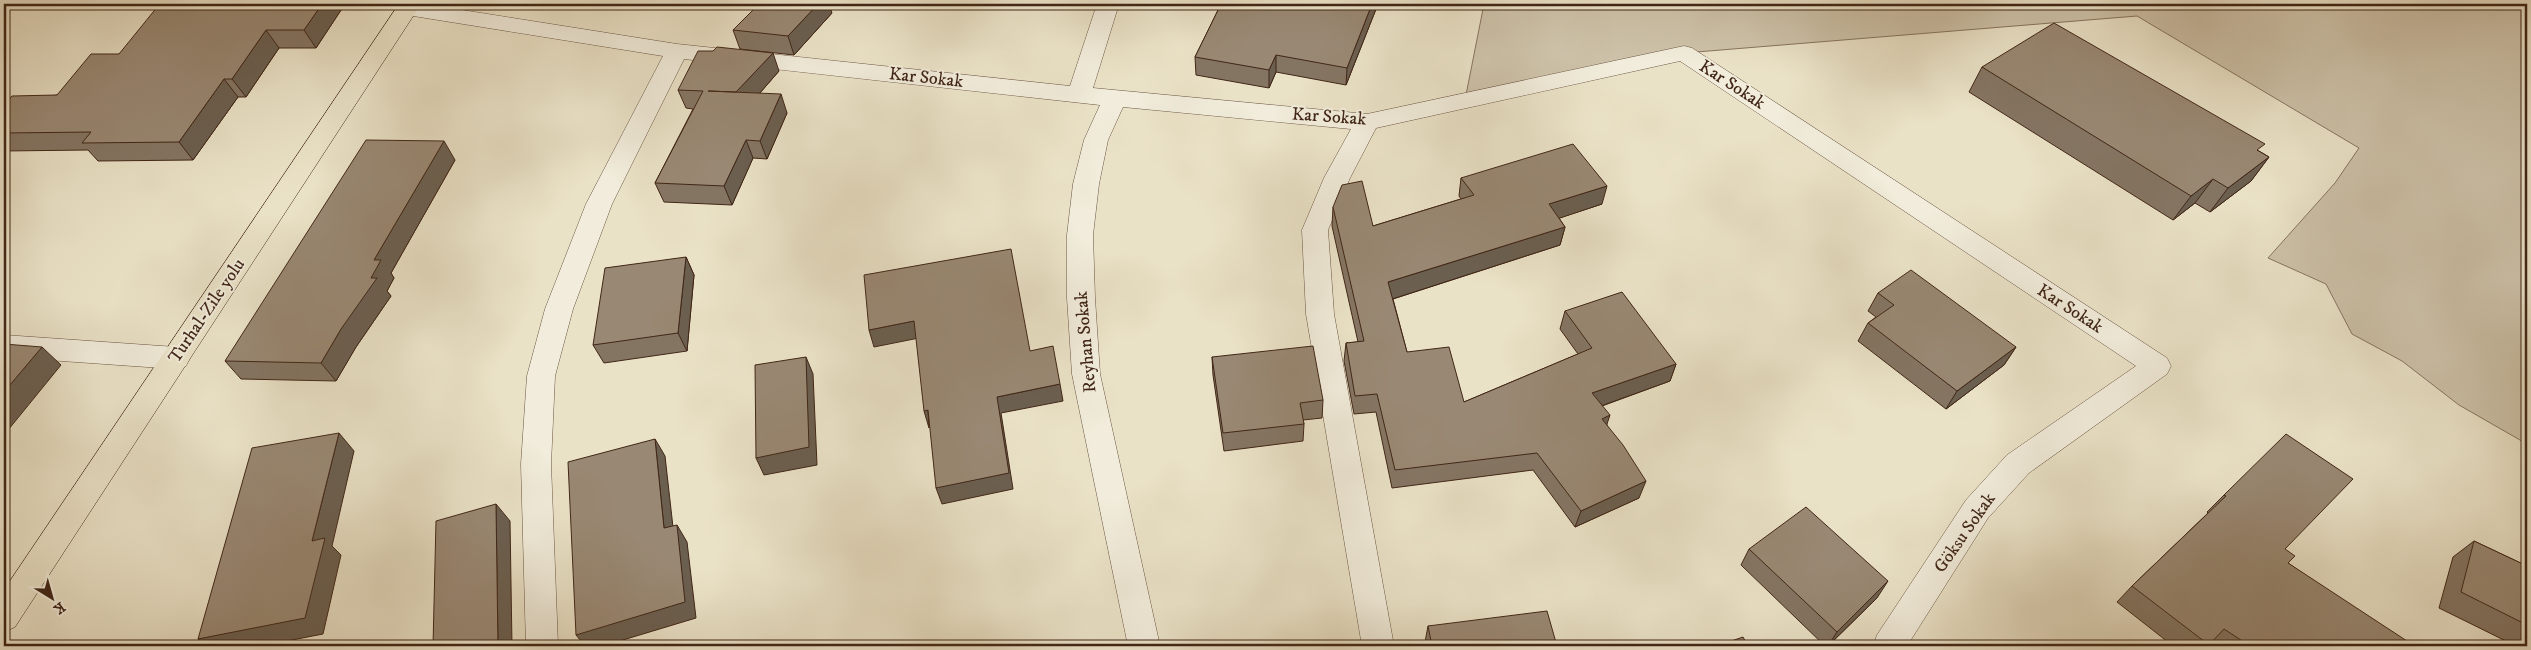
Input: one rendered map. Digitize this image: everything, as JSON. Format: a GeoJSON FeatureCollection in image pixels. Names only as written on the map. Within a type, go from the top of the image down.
{"type":"FeatureCollection","features":[{"type":"Feature","properties":{"kind":"main road","name":"Turhal-Zile yolu"},"geometry":{"type":"LineString","coordinates":[[4,617],[408,6]]}},
{"type":"Feature","properties":{"kind":"street"},"geometry":{"type":"LineString","coordinates":[[1080,95],[1108,4]]}},
{"type":"Feature","properties":{"kind":"street","name":"Kar Sokak"},"geometry":{"type":"LineString","coordinates":[[408,6],[677,51],[1080,95],[1367,122],[1684,53],[2157,366]]}},
{"type":"Feature","properties":{"kind":"street"},"geometry":{"type":"LineString","coordinates":[[542,646],[536,464],[541,376],[559,309],[599,204],[677,51]]}},
{"type":"Feature","properties":{"kind":"street","name":"Reyhan Sokak"},"geometry":{"type":"LineString","coordinates":[[1115,98],[1096,140],[1086,184],[1080,235],[1082,308],[1086,374],[1144,646]]}},
{"type":"Feature","properties":{"kind":"street"},"geometry":{"type":"LineString","coordinates":[[1367,122],[1337,178],[1315,230],[1320,314],[1378,646]]}},
{"type":"Feature","properties":{"kind":"street"},"geometry":{"type":"LineString","coordinates":[[4,346],[176,358]]}},
{"type":"Feature","properties":{"kind":"street","name":"Göksu Sokak"},"geometry":{"type":"LineString","coordinates":[[1889,646],[1977,509],[2018,464],[2157,366]]}},
{"type":"Feature","properties":{"kind":"shaded area"},"geometry":{"type":"Polygon","coordinates":[[[1484,4],[2527,4],[2527,444],[2459,405],[2402,361],[2352,334],[2326,284],[2268,258],[2335,183],[2359,148],[2137,16],[1684,53],[1465,100],[1484,4]]]}},
{"type":"Feature","properties":{"kind":"building"},"geometry":{"type":"Polygon","coordinates":[[[177,4],[322,4],[304,30],[266,30],[232,79],[224,79],[179,142],[82,143],[91,132],[4,133],[4,105],[12,96],[57,95],[91,54],[119,54],[158,6],[177,4]]]}},
{"type":"Feature","properties":{"kind":"building"},"geometry":{"type":"Polygon","coordinates":[[[759,4],[818,4],[788,36],[733,30],[759,4]]]}},
{"type":"Feature","properties":{"kind":"building"},"geometry":{"type":"Polygon","coordinates":[[[1221,4],[1372,4],[1347,68],[1276,55],[1269,70],[1195,57],[1221,4]]]}},
{"type":"Feature","properties":{"kind":"building"},"geometry":{"type":"Polygon","coordinates":[[[2054,23],[2265,144],[2257,150],[2269,157],[2228,188],[2213,179],[2191,196],[1982,67],[2054,23]]]}},
{"type":"Feature","properties":{"kind":"building"},"geometry":{"type":"Polygon","coordinates":[[[717,47],[773,53],[736,92],[708,91],[781,94],[760,141],[746,140],[724,186],[655,183],[703,91],[678,90],[698,51],[713,51],[717,47]]]}},
{"type":"Feature","properties":{"kind":"building"},"geometry":{"type":"Polygon","coordinates":[[[366,140],[444,141],[374,260],[381,260],[371,278],[377,278],[341,329],[321,363],[225,361],[366,140]]]}},
{"type":"Feature","properties":{"kind":"building"},"geometry":{"type":"Polygon","coordinates":[[[1573,144],[1607,186],[1549,204],[1565,227],[1388,282],[1407,352],[1449,347],[1464,402],[1592,348],[1565,311],[1622,292],[1676,364],[1592,393],[1610,415],[1602,419],[1623,445],[1646,481],[1581,511],[1537,453],[1395,470],[1377,394],[1355,396],[1346,343],[1364,341],[1333,207],[1342,185],[1362,181],[1373,226],[1474,195],[1461,178],[1573,144]]]}},
{"type":"Feature","properties":{"kind":"building"},"geometry":{"type":"Polygon","coordinates":[[[1011,249],[1030,351],[1053,346],[1060,384],[997,397],[1009,473],[936,488],[928,410],[924,411],[914,321],[869,330],[864,275],[1011,249]]]}},
{"type":"Feature","properties":{"kind":"building"},"geometry":{"type":"Polygon","coordinates":[[[686,257],[678,333],[593,345],[605,268],[686,257]]]}},
{"type":"Feature","properties":{"kind":"building"},"geometry":{"type":"Polygon","coordinates":[[[1911,270],[2016,347],[1957,391],[1868,323],[1894,305],[1878,293],[1911,270]]]}},
{"type":"Feature","properties":{"kind":"building"},"geometry":{"type":"Polygon","coordinates":[[[4,344],[42,347],[4,392],[4,344]]]}},
{"type":"Feature","properties":{"kind":"building"},"geometry":{"type":"Polygon","coordinates":[[[1313,346],[1323,400],[1300,403],[1304,424],[1223,433],[1212,357],[1313,346]]]}},
{"type":"Feature","properties":{"kind":"building"},"geometry":{"type":"Polygon","coordinates":[[[806,357],[809,447],[756,458],[755,365],[806,357]]]}},
{"type":"Feature","properties":{"kind":"building"},"geometry":{"type":"Polygon","coordinates":[[[339,433],[312,541],[325,538],[305,618],[198,639],[252,448],[339,433]]]}},
{"type":"Feature","properties":{"kind":"building"},"geometry":{"type":"Polygon","coordinates":[[[2286,434],[2353,479],[2285,549],[2295,556],[2288,563],[2410,643],[2408,646],[2250,646],[2224,629],[2209,645],[2132,586],[2226,496],[2224,495],[2286,434]]]}},
{"type":"Feature","properties":{"kind":"building"},"geometry":{"type":"Polygon","coordinates":[[[655,439],[664,528],[677,525],[685,602],[576,635],[568,462],[655,439]]]}},
{"type":"Feature","properties":{"kind":"building"},"geometry":{"type":"Polygon","coordinates":[[[496,504],[498,646],[433,646],[436,521],[496,504]]]}},
{"type":"Feature","properties":{"kind":"building"},"geometry":{"type":"Polygon","coordinates":[[[1806,507],[1888,581],[1837,632],[1749,549],[1806,507]]]}},
{"type":"Feature","properties":{"kind":"building"},"geometry":{"type":"Polygon","coordinates":[[[2474,541],[2527,566],[2527,625],[2461,592],[2474,541]]]}},
{"type":"Feature","properties":{"kind":"building"},"geometry":{"type":"Polygon","coordinates":[[[1547,611],[1557,646],[1432,646],[1428,626],[1547,611]]]}},
{"type":"Feature","properties":{"kind":"building"},"geometry":{"type":"Polygon","coordinates":[[[1743,637],[1748,646],[1717,646],[1743,637]]]}}]}
